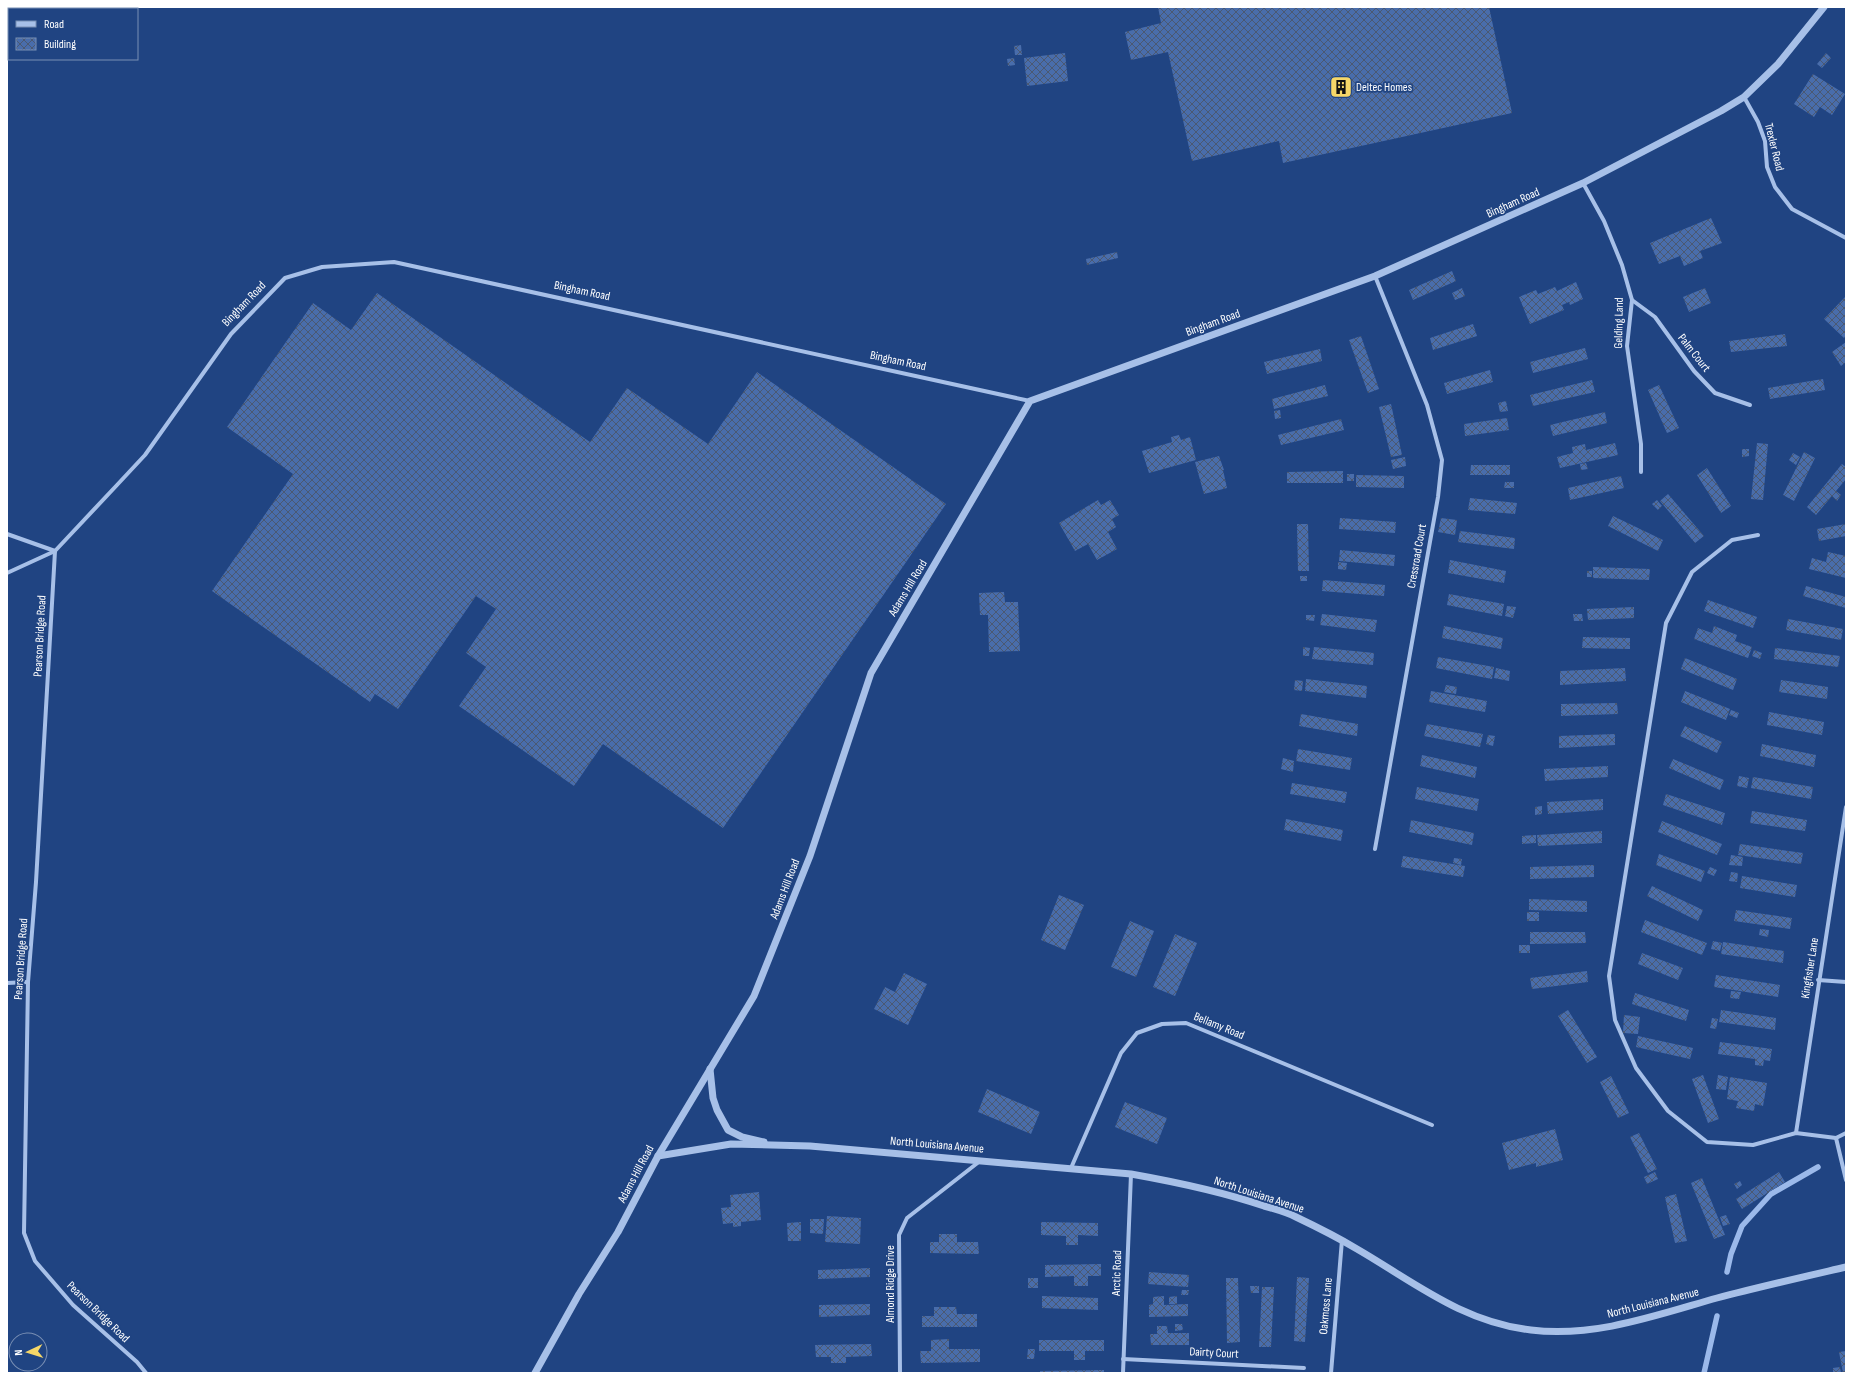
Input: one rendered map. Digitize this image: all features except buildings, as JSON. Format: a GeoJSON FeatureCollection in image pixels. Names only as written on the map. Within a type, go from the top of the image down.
{"type":"FeatureCollection","features":[{"type":"Feature","properties":{"kind":"street","name":"Bingham Road"},"geometry":{"type":"LineString","coordinates":[[7,573],[55,551],[145,455],[231,334],[285,278],[322,267],[394,262],[1030,401],[1375,276],[1584,183],[1721,112],[1744,96],[1778,64],[1824,7]]}},
{"type":"Feature","properties":{"kind":"street","name":"Trexler Road"},"geometry":{"type":"LineString","coordinates":[[1744,96],[1758,122],[1765,142],[1768,167],[1775,187],[1792,209],[1846,238]]}},
{"type":"Feature","properties":{"kind":"street","name":"Gelding Land"},"geometry":{"type":"LineString","coordinates":[[1584,183],[1604,221],[1622,265],[1632,300],[1627,346],[1641,444],[1641,472]]}},
{"type":"Feature","properties":{"kind":"street","name":"Cressroad Court"},"geometry":{"type":"LineString","coordinates":[[1375,276],[1426,404],[1442,460],[1438,497],[1375,849]]}},
{"type":"Feature","properties":{"kind":"street","name":"Palm Court"},"geometry":{"type":"LineString","coordinates":[[1632,300],[1654,317],[1694,370],[1715,393],[1750,405]]}},
{"type":"Feature","properties":{"kind":"street","name":"Adams Hill Road"},"geometry":{"type":"LineString","coordinates":[[535,1373],[579,1294],[618,1232],[658,1156],[754,996],[810,856],[871,673],[1030,401]]}},
{"type":"Feature","properties":{"kind":"street"},"geometry":{"type":"LineString","coordinates":[[7,534],[55,551]]}},
{"type":"Feature","properties":{"kind":"street"},"geometry":{"type":"LineString","coordinates":[[1758,535],[1732,540],[1692,572],[1666,623],[1609,976],[1615,1020],[1636,1068],[1668,1111],[1707,1142],[1753,1145],[1796,1133],[1836,1138],[1846,1133]]}},
{"type":"Feature","properties":{"kind":"street","name":"Pearson Bridge Road"},"geometry":{"type":"LineString","coordinates":[[55,551],[36,882],[28,982],[24,1233],[34,1261],[73,1306],[137,1362],[146,1373]]}},
{"type":"Feature","properties":{"kind":"street","name":"Kingfisher Lane"},"geometry":{"type":"LineString","coordinates":[[1796,1133],[1818,980],[1844,841],[1846,807]]}},
{"type":"Feature","properties":{"kind":"street"},"geometry":{"type":"LineString","coordinates":[[1818,980],[1846,982]]}},
{"type":"Feature","properties":{"kind":"street"},"geometry":{"type":"LineString","coordinates":[[7,983],[28,982]]}},
{"type":"Feature","properties":{"kind":"street","name":"Bellamy Road"},"geometry":{"type":"LineString","coordinates":[[1071,1168],[1121,1053],[1137,1033],[1162,1024],[1186,1023],[1432,1125]]}},
{"type":"Feature","properties":{"kind":"street"},"geometry":{"type":"LineString","coordinates":[[710,1069],[713,1098],[717,1110],[728,1130],[742,1137],[776,1145]]}},
{"type":"Feature","properties":{"kind":"street"},"geometry":{"type":"LineString","coordinates":[[1836,1138],[1846,1180]]}},
{"type":"Feature","properties":{"kind":"street","name":"North Louisiana Avenue"},"geometry":{"type":"LineString","coordinates":[[658,1156],[730,1144],[810,1146],[1071,1168],[1131,1174],[1178,1182],[1231,1195],[1294,1216],[1342,1240],[1460,1311],[1495,1323],[1531,1330],[1556,1331],[1591,1329],[1629,1323],[1732,1294],[1846,1268]]}},
{"type":"Feature","properties":{"kind":"street","name":"Almond Ridge Drive"},"geometry":{"type":"LineString","coordinates":[[900,1373],[899,1235],[907,1218],[981,1160]]}},
{"type":"Feature","properties":{"kind":"street","name":"Arctic Road"},"geometry":{"type":"LineString","coordinates":[[1123,1373],[1131,1174]]}},
{"type":"Feature","properties":{"kind":"street","name":"Oakmoss Lane"},"geometry":{"type":"LineString","coordinates":[[1331,1373],[1342,1240]]}},
{"type":"Feature","properties":{"kind":"street","name":"Dairty Court"},"geometry":{"type":"LineString","coordinates":[[1123,1359],[1304,1368]]}},
{"type":"Feature","properties":{"kind":"waterway"},"geometry":{"type":"LineString","coordinates":[[1727,1272],[1731,1254],[1742,1226],[1771,1194],[1818,1167]]}},
{"type":"Feature","properties":{"kind":"waterway"},"geometry":{"type":"LineString","coordinates":[[1704,1373],[1717,1316]]}},
{"type":"Feature","properties":{"kind":"place","name":"Deltec Homes"},"geometry":{"type":"Point","coordinates":[1341,87]}}]}
